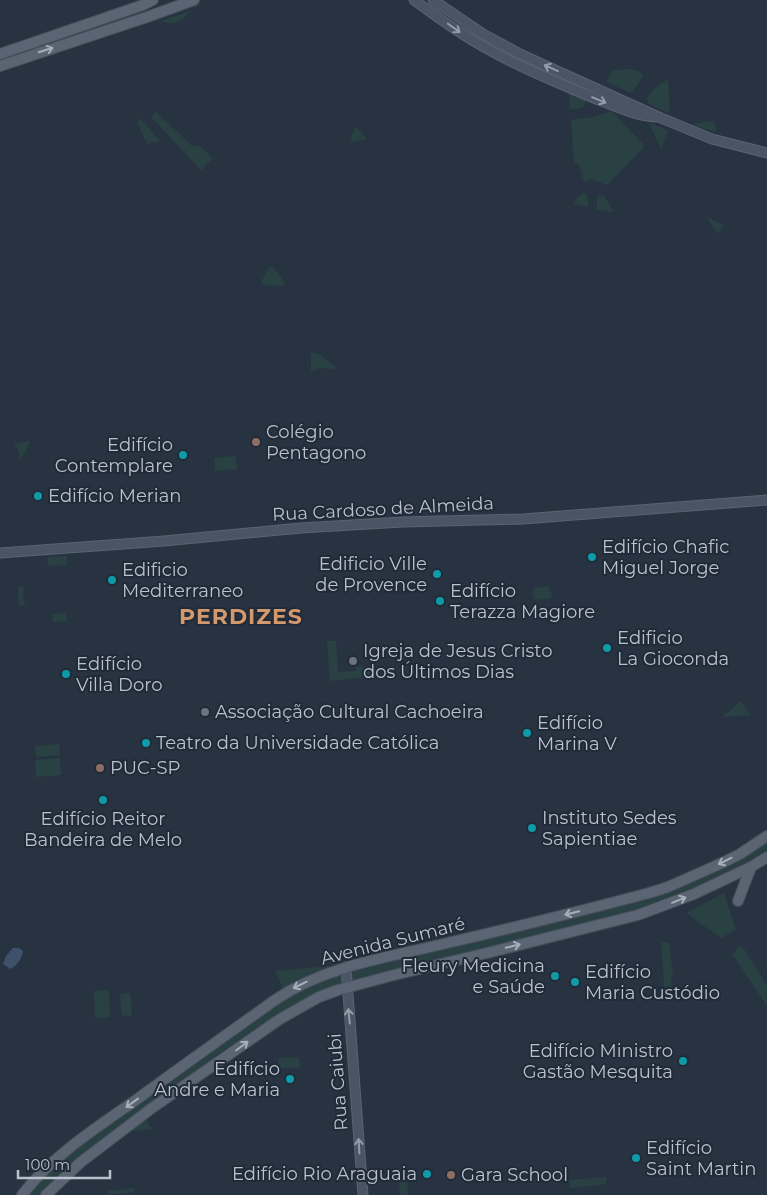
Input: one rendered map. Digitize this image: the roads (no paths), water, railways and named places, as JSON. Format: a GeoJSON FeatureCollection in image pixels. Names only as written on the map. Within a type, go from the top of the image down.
{"type":"FeatureCollection","features":[{"type":"Feature","properties":{"kind":"main road"},"geometry":{"type":"LineString","coordinates":[[0,54],[153,0]]}},
{"type":"Feature","properties":{"kind":"main road"},"geometry":{"type":"LineString","coordinates":[[0,66],[194,0]]}},
{"type":"Feature","properties":{"kind":"main road"},"geometry":{"type":"LineString","coordinates":[[414,0],[462,34],[560,84],[662,118],[712,139],[767,153]]}},
{"type":"Feature","properties":{"kind":"main road"},"geometry":{"type":"LineString","coordinates":[[433,0],[483,34],[520,54],[610,94],[635,110]]}},
{"type":"Feature","properties":{"kind":"main road","name":"Rua Cardoso de Almeida"},"geometry":{"type":"LineString","coordinates":[[0,554],[304,528],[403,522],[525,518],[767,500]]}},
{"type":"Feature","properties":{"kind":"main road","name":"Avenida Sumaré"},"geometry":{"type":"LineString","coordinates":[[22,1195],[53,1162],[90,1133],[289,990],[346,967],[508,929],[668,887],[740,854],[767,836]]}},
{"type":"Feature","properties":{"kind":"main road","name":"Avenida Sumaré"},"geometry":{"type":"LineString","coordinates":[[46,1195],[73,1169],[152,1108],[274,1023],[319,997],[347,987],[638,915],[694,894],[751,867],[767,857]]}},
{"type":"Feature","properties":{"kind":"main road"},"geometry":{"type":"LineString","coordinates":[[738,902],[751,867]]}},
{"type":"Feature","properties":{"kind":"main road","name":"Rua Caiubi"},"geometry":{"type":"LineString","coordinates":[[346,967],[363,1195]]}},
{"type":"Feature","properties":{"kind":"water"},"geometry":{"type":"Polygon","coordinates":[[[13,948],[19,948],[23,951],[19,961],[10,969],[3,964],[6,956],[13,948]]]}},
{"type":"Feature","properties":{"kind":"place","name":"Colégio Pentagono"},"geometry":{"type":"Point","coordinates":[256,442]}},
{"type":"Feature","properties":{"kind":"place","name":"Edifício Contemplare"},"geometry":{"type":"Point","coordinates":[183,455]}},
{"type":"Feature","properties":{"kind":"place","name":"Edifício Merian"},"geometry":{"type":"Point","coordinates":[38,496]}},
{"type":"Feature","properties":{"kind":"place","name":"Edifício Chafic Miguel Jorge"},"geometry":{"type":"Point","coordinates":[592,557]}},
{"type":"Feature","properties":{"kind":"place","name":"Edificio Ville de Provence"},"geometry":{"type":"Point","coordinates":[437,574]}},
{"type":"Feature","properties":{"kind":"place","name":"Edificio Mediterraneo"},"geometry":{"type":"Point","coordinates":[112,580]}},
{"type":"Feature","properties":{"kind":"place","name":"Edifício Terazza Magiore"},"geometry":{"type":"Point","coordinates":[440,601]}},
{"type":"Feature","properties":{"kind":"place","name":"Edificio La Gioconda"},"geometry":{"type":"Point","coordinates":[607,648]}},
{"type":"Feature","properties":{"kind":"place","name":"Igreja de Jesus Cristo dos Últimos Dias"},"geometry":{"type":"Point","coordinates":[353,661]}},
{"type":"Feature","properties":{"kind":"place","name":"Edifício Villa Doro"},"geometry":{"type":"Point","coordinates":[66,674]}},
{"type":"Feature","properties":{"kind":"place","name":"Associação Cultural Cachoeira"},"geometry":{"type":"Point","coordinates":[205,712]}},
{"type":"Feature","properties":{"kind":"place","name":"Edifício Marina V"},"geometry":{"type":"Point","coordinates":[527,733]}},
{"type":"Feature","properties":{"kind":"place","name":"Teatro da Universidade Católica"},"geometry":{"type":"Point","coordinates":[146,743]}},
{"type":"Feature","properties":{"kind":"place","name":"PUC-SP"},"geometry":{"type":"Point","coordinates":[100,768]}},
{"type":"Feature","properties":{"kind":"place","name":"Edifício Reitor Bandeira de Melo"},"geometry":{"type":"Point","coordinates":[103,800]}},
{"type":"Feature","properties":{"kind":"place","name":"Instituto Sedes Sapientiae"},"geometry":{"type":"Point","coordinates":[532,828]}},
{"type":"Feature","properties":{"kind":"place","name":"Fleury Medicina e Saúde"},"geometry":{"type":"Point","coordinates":[555,976]}},
{"type":"Feature","properties":{"kind":"place","name":"Edifício Maria Custódio"},"geometry":{"type":"Point","coordinates":[575,982]}},
{"type":"Feature","properties":{"kind":"place","name":"Edifício Ministro Gastão Mesquita"},"geometry":{"type":"Point","coordinates":[683,1061]}},
{"type":"Feature","properties":{"kind":"place","name":"Edifício Andre e Maria"},"geometry":{"type":"Point","coordinates":[290,1079]}},
{"type":"Feature","properties":{"kind":"place","name":"Edifício Saint Martin"},"geometry":{"type":"Point","coordinates":[636,1158]}},
{"type":"Feature","properties":{"kind":"place","name":"Edifício Rio Araguaia"},"geometry":{"type":"Point","coordinates":[427,1174]}},
{"type":"Feature","properties":{"kind":"place","name":"Gara School"},"geometry":{"type":"Point","coordinates":[451,1175]}},
{"type":"Feature","properties":{"kind":"district","name":"PERDIZES"},"geometry":{"type":"Point","coordinates":[241,616]}}]}
